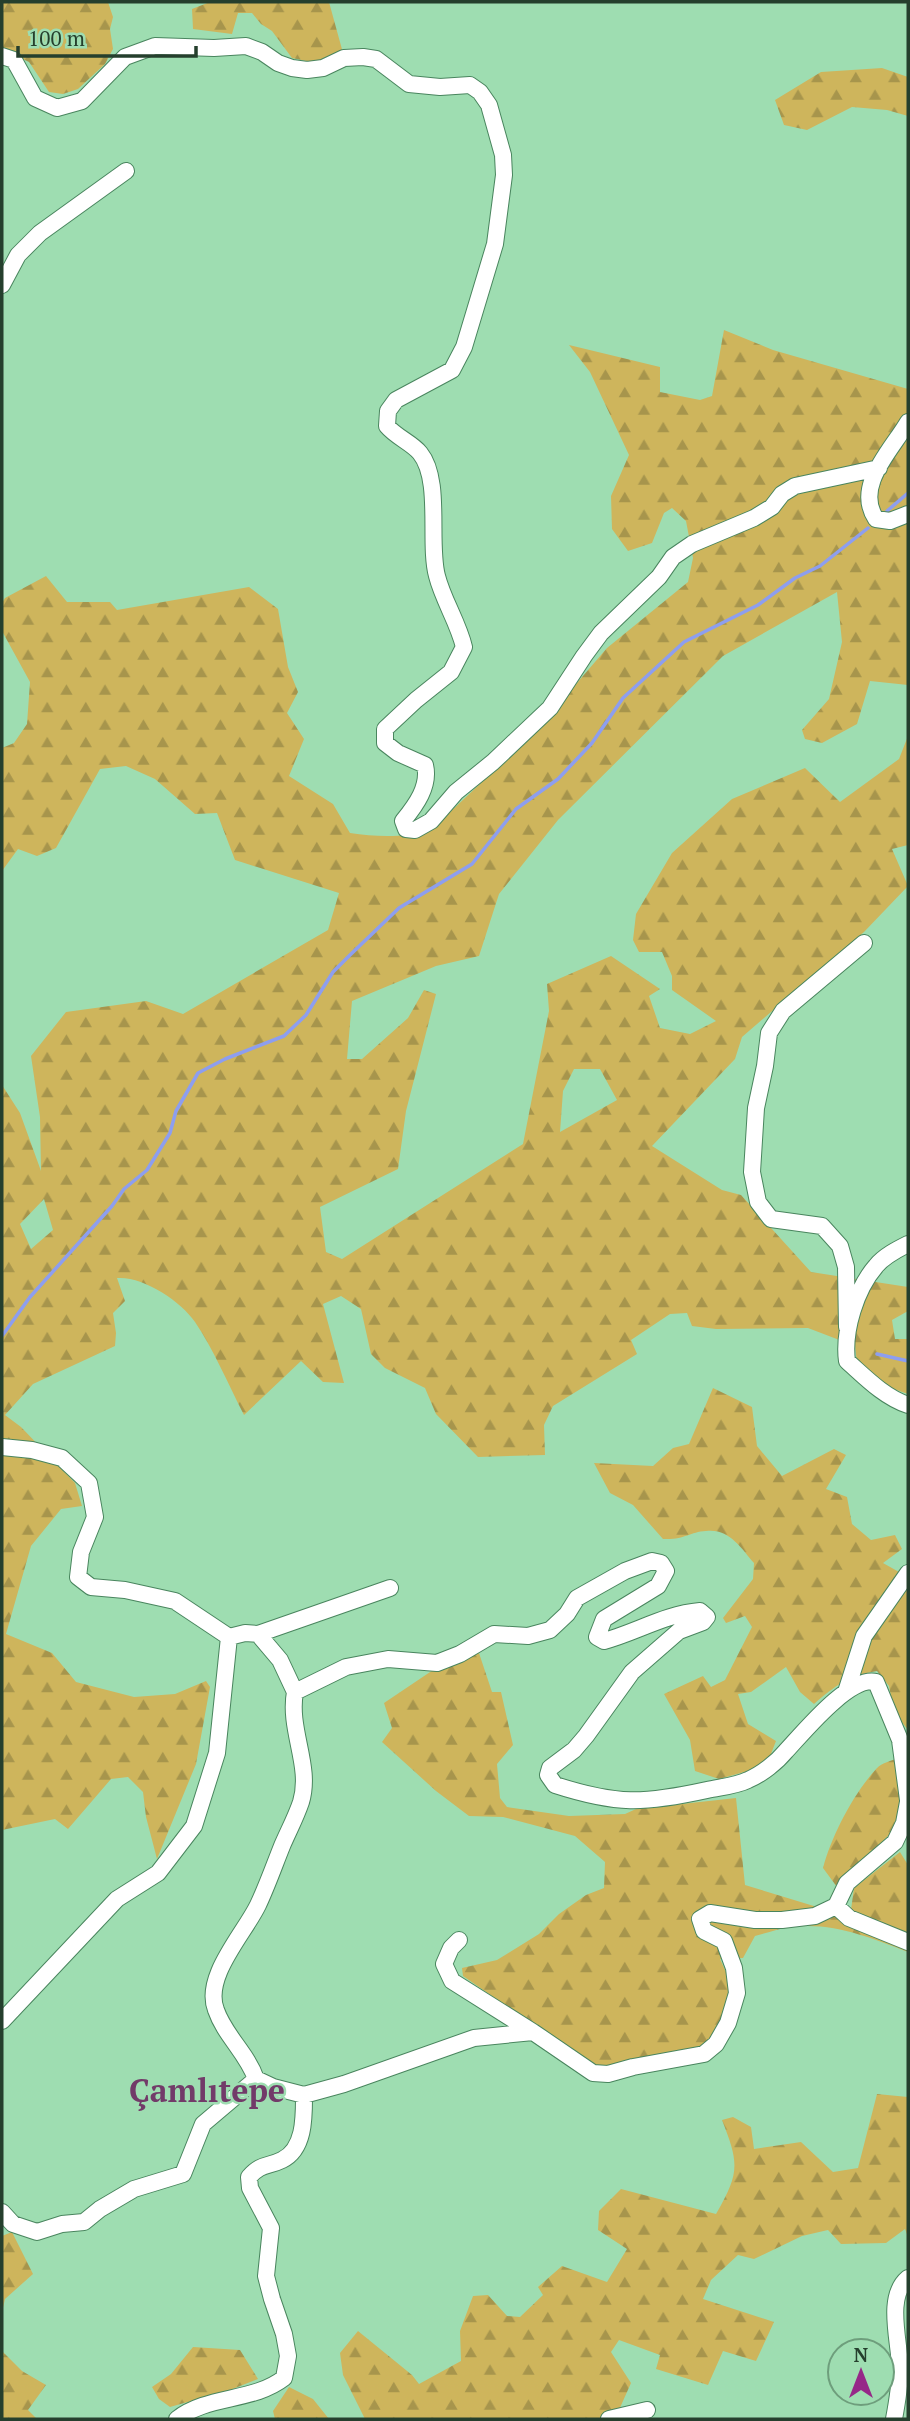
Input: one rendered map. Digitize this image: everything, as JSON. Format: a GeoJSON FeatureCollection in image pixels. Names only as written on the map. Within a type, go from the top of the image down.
{"type":"FeatureCollection","features":[{"type":"Feature","properties":{"kind":"street"},"geometry":{"type":"LineString","coordinates":[[2,56],[14,60],[35,98],[57,108],[82,101],[125,57],[155,46],[246,46],[262,52],[278,63],[307,69],[323,68],[344,58],[376,59],[409,83],[440,87],[470,85],[481,92],[489,105],[502,155],[504,175],[495,244],[464,348],[452,370],[396,400],[388,411],[387,426],[395,436],[420,453],[429,474],[437,576],[464,647],[451,672],[385,729],[385,743],[398,753],[425,765],[427,774],[420,796],[403,821],[406,829],[415,830],[432,821],[456,792],[493,762],[550,708],[601,633],[659,577],[673,557],[692,544],[754,518],[795,486],[879,468]]}},
{"type":"Feature","properties":{"kind":"street"},"geometry":{"type":"LineString","coordinates":[[2,285],[18,255],[40,233],[126,171]]}},
{"type":"Feature","properties":{"kind":"street"},"geometry":{"type":"LineString","coordinates":[[908,422],[869,483],[869,509],[876,519],[890,520],[908,514]]}},
{"type":"Feature","properties":{"kind":"street"},"geometry":{"type":"LineString","coordinates":[[864,943],[783,1011],[769,1032],[756,1108],[752,1172],[758,1202],[771,1219],[822,1226],[840,1246],[846,1267],[846,1361],[876,1387],[898,1402],[908,1405]]}},
{"type":"Feature","properties":{"kind":"street"},"geometry":{"type":"LineString","coordinates":[[847,1327],[876,1265],[908,1244]]}},
{"type":"Feature","properties":{"kind":"street"},"geometry":{"type":"LineString","coordinates":[[2,1447],[32,1450],[62,1458],[89,1483],[95,1517],[81,1552],[78,1577],[91,1587],[125,1590],[175,1601],[229,1637],[245,1633],[258,1634],[390,1588]]}},
{"type":"Feature","properties":{"kind":"street"},"geometry":{"type":"LineString","coordinates":[[295,1692],[346,1667],[388,1659],[437,1663],[460,1654],[494,1634],[527,1636],[550,1630],[567,1615],[576,1598],[652,1560],[661,1563],[666,1571],[659,1586],[604,1619],[597,1637],[604,1641],[686,1612],[700,1611],[707,1618],[679,1631],[632,1672],[574,1750],[550,1768],[548,1775],[555,1785],[615,1801],[647,1801],[747,1781],[786,1752],[803,1730],[846,1692],[859,1684],[872,1681],[876,1682],[900,1740],[908,1801],[904,1823],[895,1842]]}},
{"type":"Feature","properties":{"kind":"street"},"geometry":{"type":"LineString","coordinates":[[846,1692],[864,1636],[908,1573]]}},
{"type":"Feature","properties":{"kind":"street"},"geometry":{"type":"LineString","coordinates":[[258,1634],[280,1660],[295,1692],[292,1706],[305,1776],[301,1801],[258,1906],[230,1951],[218,1974],[212,1994],[216,2010],[250,2063],[256,2079],[273,2087],[304,2095],[344,2084],[474,2038],[533,2032]]}},
{"type":"Feature","properties":{"kind":"street"},"geometry":{"type":"LineString","coordinates":[[2,2021],[117,1899],[158,1873],[194,1826],[217,1753],[229,1637]]}},
{"type":"Feature","properties":{"kind":"street"},"geometry":{"type":"LineString","coordinates":[[459,1940],[451,1948],[444,1964],[452,1981],[593,2073],[608,2074],[704,2054],[716,2044],[728,2023],[737,1993],[734,1968],[724,1941],[704,1931],[700,1919],[710,1913],[755,1920],[815,1916],[836,1906],[847,1883],[895,1842],[908,1823]]}},
{"type":"Feature","properties":{"kind":"street"},"geometry":{"type":"LineString","coordinates":[[836,1906],[849,1919],[908,1942]]}},
{"type":"Feature","properties":{"kind":"street"},"geometry":{"type":"LineString","coordinates":[[2,2212],[12,2224],[37,2232],[62,2224],[84,2222],[134,2189],[183,2174],[203,2124],[256,2079]]}},
{"type":"Feature","properties":{"kind":"street"},"geometry":{"type":"LineString","coordinates":[[177,2419],[188,2411],[260,2391],[284,2378],[288,2356],[285,2334],[266,2276],[271,2228],[250,2188],[249,2177],[256,2169],[282,2161],[293,2152],[304,2119],[304,2095]]}},
{"type":"Feature","properties":{"kind":"street"},"geometry":{"type":"LineString","coordinates":[[890,2417],[901,2371],[896,2304],[901,2284],[908,2278]]}},
{"type":"Feature","properties":{"kind":"street"},"geometry":{"type":"LineString","coordinates":[[609,2419],[647,2410]]}},
{"type":"Feature","properties":{"kind":"green space"},"geometry":{"type":"Polygon","coordinates":[[[2,2],[108,2],[113,17],[110,29],[113,49],[105,64],[78,89],[63,94],[49,92],[29,62],[2,49],[2,2]]]}},
{"type":"Feature","properties":{"kind":"green space"},"geometry":{"type":"Polygon","coordinates":[[[210,2],[329,2],[343,53],[316,63],[292,58],[272,31],[261,24],[252,13],[238,13],[232,34],[193,29],[192,9],[210,2]]]}},
{"type":"Feature","properties":{"kind":"green space"},"geometry":{"type":"Polygon","coordinates":[[[882,68],[908,77],[908,116],[887,110],[852,107],[807,130],[784,125],[775,100],[821,72],[882,68]]]}},
{"type":"Feature","properties":{"kind":"green space"},"geometry":{"type":"Polygon","coordinates":[[[724,330],[773,350],[908,389],[908,685],[870,681],[857,724],[822,743],[805,739],[802,730],[829,699],[842,642],[837,592],[723,656],[558,820],[499,894],[479,956],[436,966],[352,1001],[347,1059],[362,1059],[408,1018],[424,990],[436,994],[406,1111],[398,1169],[320,1207],[326,1252],[342,1259],[523,1144],[549,1011],[547,984],[611,956],[660,989],[649,996],[660,1028],[690,1034],[716,1021],[672,990],[672,976],[662,952],[639,952],[633,940],[636,914],[672,853],[732,799],[805,768],[840,802],[899,759],[908,736],[908,845],[892,849],[908,886],[864,932],[742,1037],[735,1059],[652,1146],[722,1190],[741,1195],[811,1272],[908,1287],[908,1311],[892,1320],[895,1339],[908,1339],[908,1394],[891,1388],[857,1363],[855,1346],[808,1328],[716,1329],[692,1326],[687,1313],[670,1314],[631,1340],[637,1354],[553,1406],[544,1425],[545,1455],[478,1457],[436,1414],[425,1388],[385,1368],[371,1354],[361,1309],[341,1296],[323,1304],[344,1383],[323,1382],[301,1361],[244,1415],[208,1344],[189,1314],[160,1291],[138,1281],[117,1278],[125,1301],[113,1313],[115,1346],[33,1384],[5,1415],[21,1427],[75,1483],[82,1506],[61,1509],[31,1546],[6,1634],[52,1653],[76,1682],[134,1697],[175,1694],[206,1681],[210,1687],[196,1764],[157,1859],[146,1817],[143,1792],[128,1777],[111,1779],[68,1829],[55,1819],[2,1830],[2,1085],[20,1113],[41,1171],[40,1117],[31,1056],[66,1012],[146,1001],[183,1014],[328,930],[339,893],[235,860],[217,813],[195,814],[155,779],[126,766],[100,769],[56,848],[37,856],[18,849],[2,871],[2,748],[14,743],[27,724],[30,682],[2,631],[2,603],[5,598],[46,576],[67,602],[110,602],[117,610],[249,587],[278,609],[288,667],[298,692],[287,713],[304,739],[289,776],[333,804],[350,833],[391,836],[431,830],[534,733],[607,648],[688,582],[693,558],[686,521],[672,508],[664,513],[652,543],[628,551],[612,529],[611,496],[629,455],[590,372],[569,345],[660,367],[660,392],[700,400],[712,396],[724,330]],[[574,1069],[563,1091],[560,1132],[617,1100],[600,1069],[574,1069]],[[44,1199],[20,1224],[31,1249],[53,1230],[44,1199]]]}},
{"type":"Feature","properties":{"kind":"green space"},"geometry":{"type":"Polygon","coordinates":[[[713,1388],[752,1407],[757,1446],[782,1476],[834,1449],[846,1455],[826,1489],[847,1497],[852,1524],[871,1540],[895,1535],[902,1549],[883,1563],[908,1577],[908,1730],[894,1712],[889,1686],[877,1671],[843,1682],[814,1704],[800,1692],[786,1667],[751,1692],[738,1694],[748,1724],[776,1741],[769,1759],[748,1771],[719,1779],[695,1771],[690,1740],[664,1694],[703,1676],[711,1687],[725,1680],[752,1627],[745,1616],[726,1623],[723,1618],[753,1579],[754,1563],[734,1540],[714,1531],[663,1539],[633,1505],[610,1493],[594,1463],[653,1466],[673,1448],[689,1444],[713,1388]]]}},
{"type":"Feature","properties":{"kind":"green space"},"geometry":{"type":"Polygon","coordinates":[[[479,1653],[492,1692],[501,1692],[513,1745],[497,1764],[500,1798],[507,1807],[569,1816],[625,1814],[636,1809],[736,1798],[745,1885],[850,1917],[854,1888],[900,1852],[908,1865],[908,1952],[852,1932],[822,1927],[787,1928],[755,1936],[743,1958],[720,1959],[733,1987],[724,2023],[702,2047],[597,2069],[463,1976],[462,1968],[497,1960],[539,1934],[559,1914],[586,1895],[604,1888],[605,1862],[575,1836],[503,1817],[469,1816],[436,1791],[382,1742],[392,1728],[384,1703],[439,1666],[479,1653]]]}},
{"type":"Feature","properties":{"kind":"green space"},"geometry":{"type":"Polygon","coordinates":[[[896,1759],[901,1810],[895,1829],[837,1887],[823,1868],[838,1829],[868,1778],[879,1766],[896,1759]]]}},
{"type":"Feature","properties":{"kind":"green space"},"geometry":{"type":"Polygon","coordinates":[[[877,2094],[908,2097],[908,2237],[905,2229],[886,2243],[841,2244],[828,2230],[802,2236],[754,2259],[738,2255],[711,2280],[703,2299],[774,2322],[756,2361],[723,2351],[708,2385],[656,2369],[660,2355],[619,2340],[611,2352],[631,2383],[615,2419],[365,2419],[343,2375],[340,2353],[358,2331],[412,2375],[419,2384],[461,2361],[460,2331],[473,2296],[488,2295],[507,2316],[520,2317],[543,2295],[538,2287],[562,2266],[607,2282],[627,2249],[598,2230],[599,2211],[621,2189],[716,2214],[733,2178],[734,2168],[732,2147],[722,2120],[733,2117],[751,2127],[754,2149],[801,2142],[833,2172],[858,2168],[877,2094]]]}},
{"type":"Feature","properties":{"kind":"green space"},"geometry":{"type":"Polygon","coordinates":[[[12,2232],[33,2274],[5,2299],[2,2312],[2,2236],[12,2232]]]}},
{"type":"Feature","properties":{"kind":"green space"},"geometry":{"type":"Polygon","coordinates":[[[193,2347],[240,2350],[258,2379],[170,2407],[159,2399],[152,2387],[171,2374],[193,2347]]]}},
{"type":"Feature","properties":{"kind":"green space"},"geometry":{"type":"Polygon","coordinates":[[[2,2351],[22,2371],[46,2385],[28,2410],[37,2419],[2,2419],[2,2351]]]}},
{"type":"Feature","properties":{"kind":"green space"},"geometry":{"type":"Polygon","coordinates":[[[289,2387],[313,2399],[329,2419],[275,2419],[273,2411],[289,2387]]]}},
{"type":"Feature","properties":{"kind":"waterway"},"geometry":{"type":"LineString","coordinates":[[887,511],[908,493]]}},
{"type":"Feature","properties":{"kind":"waterway"},"geometry":{"type":"LineString","coordinates":[[2,1336],[30,1297],[112,1206],[124,1189],[147,1170],[170,1133],[176,1111],[198,1073],[225,1059],[284,1036],[306,1015],[333,972],[350,955],[399,908],[472,864],[516,809],[558,779],[592,743],[623,698],[684,642],[758,605],[795,578],[820,566],[868,528]]}},
{"type":"Feature","properties":{"kind":"waterway"},"geometry":{"type":"LineString","coordinates":[[877,1354],[908,1361]]}},
{"type":"Feature","properties":{"kind":"district","name":"Çamlıtepe"},"geometry":{"type":"Point","coordinates":[207,2090]}}]}
